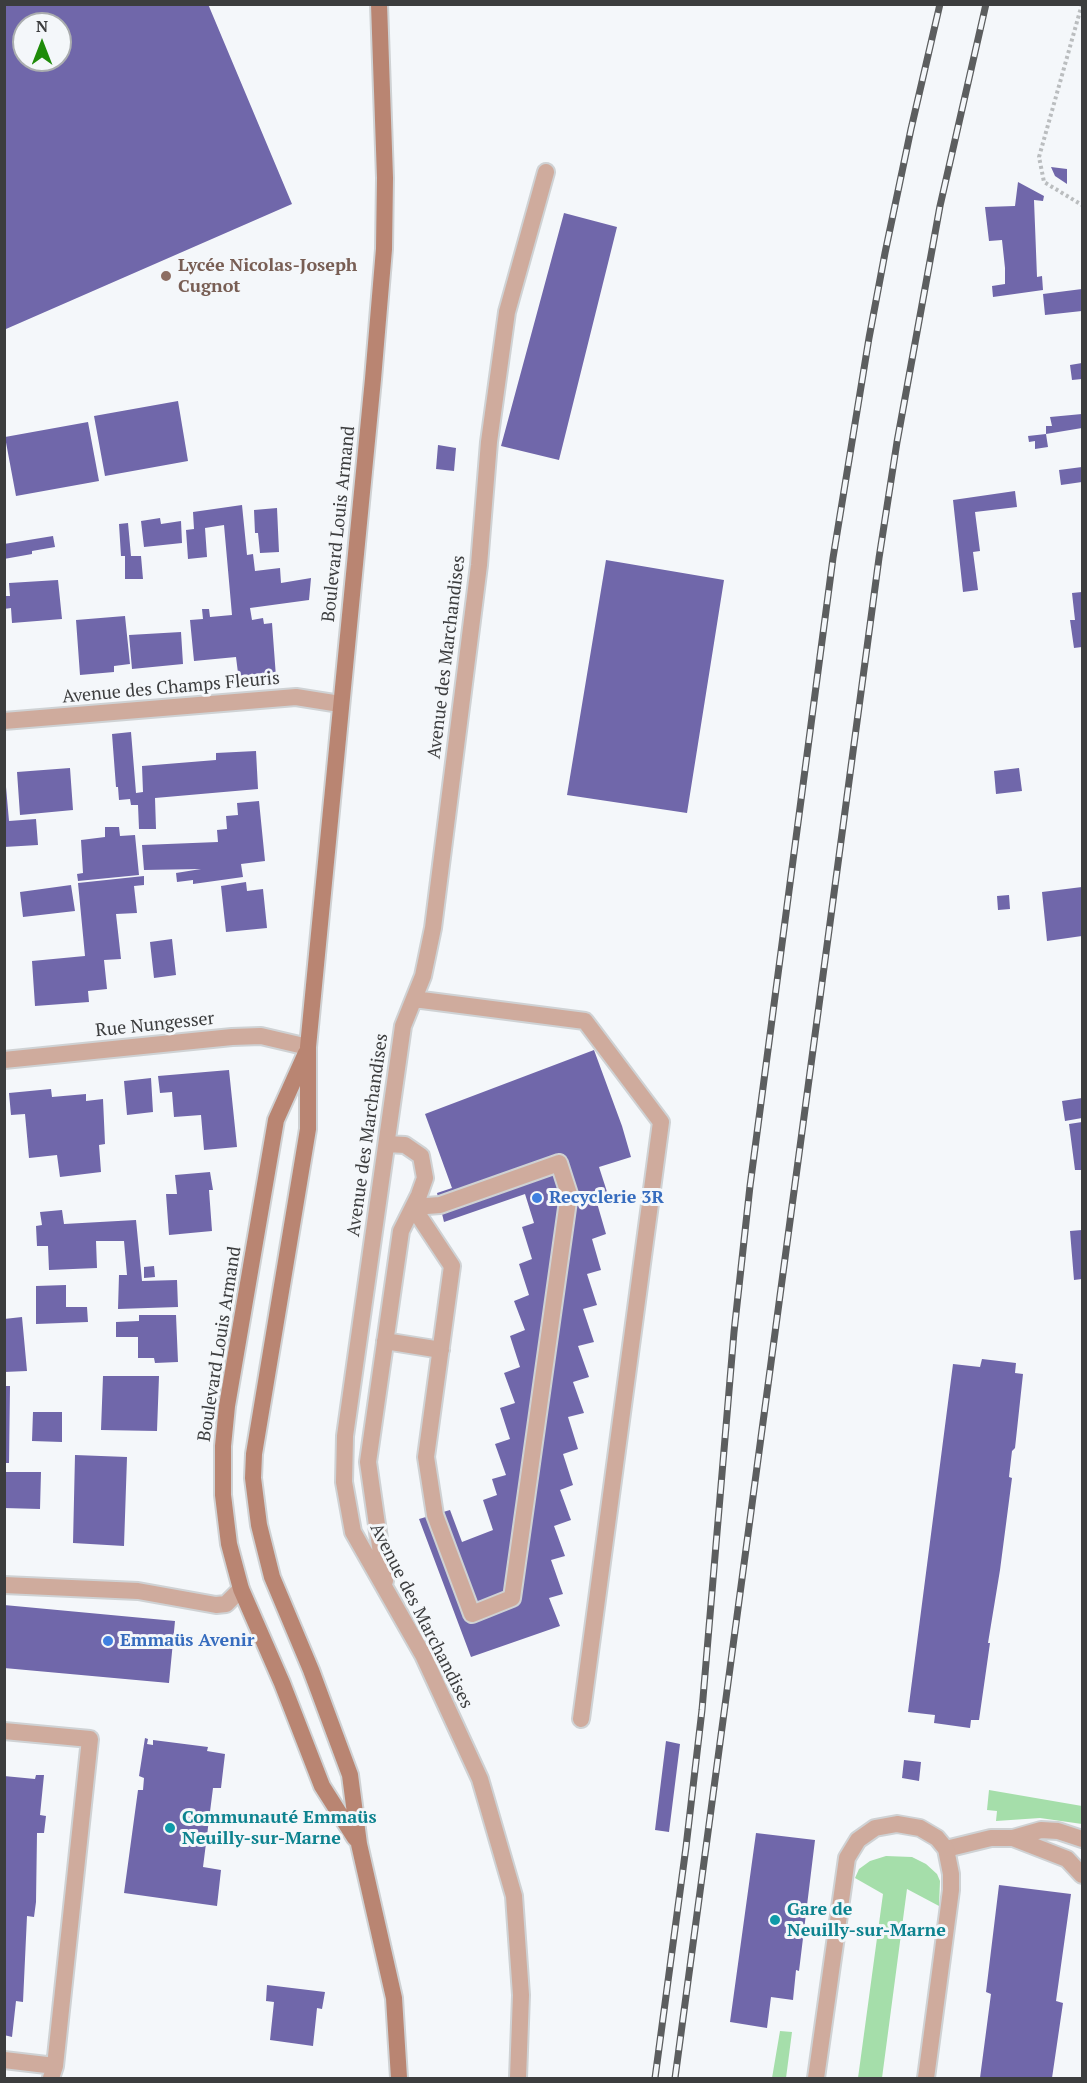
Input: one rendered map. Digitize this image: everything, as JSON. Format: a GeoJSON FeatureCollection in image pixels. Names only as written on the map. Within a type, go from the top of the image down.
{"type":"FeatureCollection","features":[{"type":"Feature","properties":{"kind":"main road","name":"Boulevard Louis Armand"},"geometry":{"type":"LineString","coordinates":[[379,4],[385,178],[384,249],[373,379],[308,1047],[308,1129],[254,1454],[253,1478],[259,1525],[272,1577],[311,1670],[350,1775],[359,1844],[394,1998],[399,2079]]}},
{"type":"Feature","properties":{"kind":"main road","name":"Boulevard Louis Armand"},"geometry":{"type":"LineString","coordinates":[[308,1047],[276,1120],[227,1406],[223,1446],[223,1495],[229,1544],[241,1589],[282,1683],[322,1786],[359,1844]]}},
{"type":"Feature","properties":{"kind":"street","name":"Avenue des Marchandises"},"geometry":{"type":"LineString","coordinates":[[518,2079],[521,1995],[513,1896],[480,1779],[423,1655],[353,1532],[344,1482],[345,1436],[403,1026],[423,976],[433,928],[477,577],[489,442],[507,312],[546,172]]}},
{"type":"Feature","properties":{"kind":"street","name":"Avenue des Champs Fleuris"},"geometry":{"type":"LineString","coordinates":[[4,721],[296,697],[340,704]]}},
{"type":"Feature","properties":{"kind":"street"},"geometry":{"type":"LineString","coordinates":[[414,999],[585,1021],[661,1122],[581,1719]]}},
{"type":"Feature","properties":{"kind":"street","name":"Rue Nungesser"},"geometry":{"type":"LineString","coordinates":[[4,1060],[232,1037],[261,1036],[308,1047]]}},
{"type":"Feature","properties":{"kind":"street"},"geometry":{"type":"LineString","coordinates":[[386,1590],[368,1462],[400,1231],[419,1195],[424,1178],[421,1156],[405,1145],[387,1143]]}},
{"type":"Feature","properties":{"kind":"street"},"geometry":{"type":"LineString","coordinates":[[559,1163],[569,1194],[512,1598],[472,1614],[435,1515],[426,1457],[452,1266],[413,1207],[440,1205],[559,1163]]}},
{"type":"Feature","properties":{"kind":"street"},"geometry":{"type":"LineString","coordinates":[[385,1341],[441,1350]]}},
{"type":"Feature","properties":{"kind":"street"},"geometry":{"type":"LineString","coordinates":[[4,1585],[138,1591],[216,1605],[226,1604],[241,1589]]}},
{"type":"Feature","properties":{"kind":"street"},"geometry":{"type":"LineString","coordinates":[[4,1731],[90,1739],[53,2072],[4,2060]]}},
{"type":"Feature","properties":{"kind":"street"},"geometry":{"type":"LineString","coordinates":[[816,2079],[847,1858],[858,1840],[875,1828],[897,1824],[920,1828],[937,1838],[946,1849],[951,1874],[951,1890],[926,2079]]}},
{"type":"Feature","properties":{"kind":"street"},"geometry":{"type":"LineString","coordinates":[[946,1849],[991,1838],[1013,1838],[1041,1830],[1058,1831],[1083,1839]]}},
{"type":"Feature","properties":{"kind":"street"},"geometry":{"type":"LineString","coordinates":[[1013,1838],[1067,1859],[1083,1875]]}},
{"type":"Feature","properties":{"kind":"path"},"geometry":{"type":"LineString","coordinates":[[1082,4],[1039,157],[1044,182],[1083,204]]}},
{"type":"Feature","properties":{"kind":"green space"},"geometry":{"type":"Polygon","coordinates":[[[989,1790],[1082,1806],[1082,1824],[1040,1818],[996,1821],[997,1811],[987,1810],[989,1790]]]}},
{"type":"Feature","properties":{"kind":"green space"},"geometry":{"type":"Polygon","coordinates":[[[886,1856],[912,1857],[926,1864],[937,1874],[940,1881],[939,1906],[907,1889],[882,2078],[858,2078],[883,1894],[855,1878],[859,1869],[870,1861],[886,1856]]]}},
{"type":"Feature","properties":{"kind":"green space"},"geometry":{"type":"Polygon","coordinates":[[[780,2031],[792,2032],[786,2078],[772,2078],[780,2031]]]}},
{"type":"Feature","properties":{"kind":"building"},"geometry":{"type":"Polygon","coordinates":[[[4,4],[208,4],[292,204],[6,329],[4,325],[4,4]]]}},
{"type":"Feature","properties":{"kind":"building"},"geometry":{"type":"Polygon","coordinates":[[[1051,167],[1067,169],[1067,184],[1055,176],[1051,167]]]}},
{"type":"Feature","properties":{"kind":"building"},"geometry":{"type":"Polygon","coordinates":[[[1018,182],[1044,196],[1043,201],[1034,200],[1037,277],[1042,276],[1043,290],[993,297],[992,286],[1005,284],[1005,268],[1002,240],[989,241],[985,207],[1015,206],[1018,182]]]}},
{"type":"Feature","properties":{"kind":"building"},"geometry":{"type":"Polygon","coordinates":[[[564,213],[617,227],[559,460],[501,446],[564,213]]]}},
{"type":"Feature","properties":{"kind":"building"},"geometry":{"type":"Polygon","coordinates":[[[1082,289],[1082,311],[1045,315],[1043,294],[1082,289]]]}},
{"type":"Feature","properties":{"kind":"building"},"geometry":{"type":"Polygon","coordinates":[[[1082,363],[1082,379],[1072,380],[1070,365],[1082,363]]]}},
{"type":"Feature","properties":{"kind":"building"},"geometry":{"type":"Polygon","coordinates":[[[178,401],[188,461],[105,476],[94,416],[178,401]]]}},
{"type":"Feature","properties":{"kind":"building"},"geometry":{"type":"Polygon","coordinates":[[[1082,414],[1082,428],[1046,434],[1046,426],[1052,426],[1050,417],[1082,414]]]}},
{"type":"Feature","properties":{"kind":"building"},"geometry":{"type":"Polygon","coordinates":[[[88,422],[99,481],[16,496],[5,437],[88,422]]]}},
{"type":"Feature","properties":{"kind":"building"},"geometry":{"type":"Polygon","coordinates":[[[1046,434],[1048,447],[1035,449],[1035,441],[1029,442],[1028,436],[1046,434]]]}},
{"type":"Feature","properties":{"kind":"building"},"geometry":{"type":"Polygon","coordinates":[[[438,445],[456,448],[454,471],[436,469],[438,445]]]}},
{"type":"Feature","properties":{"kind":"building"},"geometry":{"type":"Polygon","coordinates":[[[1082,467],[1082,482],[1061,485],[1059,470],[1082,467]]]}},
{"type":"Feature","properties":{"kind":"building"},"geometry":{"type":"Polygon","coordinates":[[[1015,491],[1017,507],[975,512],[980,551],[973,552],[978,590],[963,592],[953,500],[1015,491]]]}},
{"type":"Feature","properties":{"kind":"building"},"geometry":{"type":"Polygon","coordinates":[[[242,505],[247,555],[253,554],[255,571],[280,568],[281,583],[311,578],[309,600],[250,608],[252,620],[263,618],[264,624],[272,623],[276,677],[239,681],[236,657],[194,661],[190,620],[203,619],[202,609],[209,609],[210,617],[232,615],[224,525],[205,528],[207,557],[188,559],[186,530],[194,529],[193,512],[242,505]]]}},
{"type":"Feature","properties":{"kind":"building"},"geometry":{"type":"Polygon","coordinates":[[[277,508],[279,552],[260,553],[258,533],[255,533],[254,510],[277,508]]]}},
{"type":"Feature","properties":{"kind":"building"},"geometry":{"type":"Polygon","coordinates":[[[160,518],[161,524],[181,521],[182,543],[144,547],[141,521],[160,518]]]}},
{"type":"Feature","properties":{"kind":"building"},"geometry":{"type":"Polygon","coordinates":[[[128,523],[131,556],[141,556],[143,579],[125,579],[125,556],[121,556],[119,524],[128,523]]]}},
{"type":"Feature","properties":{"kind":"building"},"geometry":{"type":"Polygon","coordinates":[[[53,536],[55,547],[4,559],[4,544],[53,536]]]}},
{"type":"Feature","properties":{"kind":"building"},"geometry":{"type":"Polygon","coordinates":[[[606,560],[724,580],[687,813],[567,795],[606,560]]]}},
{"type":"Feature","properties":{"kind":"building"},"geometry":{"type":"Polygon","coordinates":[[[58,580],[62,619],[12,623],[11,608],[4,609],[4,596],[10,596],[9,583],[58,580]]]}},
{"type":"Feature","properties":{"kind":"building"},"geometry":{"type":"Polygon","coordinates":[[[1082,592],[1082,647],[1074,648],[1070,620],[1075,620],[1072,593],[1082,592]]]}},
{"type":"Feature","properties":{"kind":"building"},"geometry":{"type":"Polygon","coordinates":[[[125,616],[130,664],[114,666],[114,672],[80,675],[76,620],[125,616]]]}},
{"type":"Feature","properties":{"kind":"building"},"geometry":{"type":"Polygon","coordinates":[[[181,632],[183,664],[132,669],[129,635],[181,632]]]}},
{"type":"Feature","properties":{"kind":"building"},"geometry":{"type":"Polygon","coordinates":[[[131,732],[136,793],[143,792],[142,766],[216,760],[216,753],[256,751],[258,789],[155,798],[156,829],[139,829],[138,805],[131,805],[130,799],[119,800],[118,787],[116,787],[112,734],[131,732]]]}},
{"type":"Feature","properties":{"kind":"building"},"geometry":{"type":"Polygon","coordinates":[[[70,768],[73,810],[20,815],[17,772],[70,768]]]}},
{"type":"Feature","properties":{"kind":"building"},"geometry":{"type":"Polygon","coordinates":[[[1019,768],[1022,791],[996,794],[994,771],[1019,768]]]}},
{"type":"Feature","properties":{"kind":"building"},"geometry":{"type":"Polygon","coordinates":[[[4,787],[6,787],[9,821],[36,819],[38,845],[4,847],[4,787]]]}},
{"type":"Feature","properties":{"kind":"building"},"geometry":{"type":"Polygon","coordinates":[[[259,801],[265,861],[241,864],[243,877],[193,884],[193,880],[177,882],[176,873],[201,869],[144,870],[142,845],[218,842],[217,830],[227,829],[226,816],[238,815],[237,803],[259,801]]]}},
{"type":"Feature","properties":{"kind":"building"},"geometry":{"type":"Polygon","coordinates":[[[105,827],[119,827],[120,836],[135,835],[139,875],[78,881],[77,874],[83,873],[81,840],[105,837],[105,827]]]}},
{"type":"Feature","properties":{"kind":"building"},"geometry":{"type":"Polygon","coordinates":[[[144,876],[144,885],[134,886],[137,913],[116,914],[121,959],[104,960],[107,989],[88,991],[89,1002],[35,1006],[32,961],[85,956],[78,883],[144,876]]]}},
{"type":"Feature","properties":{"kind":"building"},"geometry":{"type":"Polygon","coordinates":[[[246,882],[247,891],[263,889],[267,928],[226,932],[221,886],[246,882]]]}},
{"type":"Feature","properties":{"kind":"building"},"geometry":{"type":"Polygon","coordinates":[[[71,885],[75,911],[23,917],[20,892],[71,885]]]}},
{"type":"Feature","properties":{"kind":"building"},"geometry":{"type":"Polygon","coordinates":[[[1082,887],[1082,936],[1047,941],[1042,892],[1082,887]]]}},
{"type":"Feature","properties":{"kind":"building"},"geometry":{"type":"Polygon","coordinates":[[[1009,895],[1010,909],[998,910],[997,896],[1009,895]]]}},
{"type":"Feature","properties":{"kind":"building"},"geometry":{"type":"Polygon","coordinates":[[[172,939],[176,975],[154,978],[150,942],[172,939]]]}},
{"type":"Feature","properties":{"kind":"building"},"geometry":{"type":"Polygon","coordinates":[[[594,1050],[631,1157],[599,1167],[609,1198],[597,1203],[606,1234],[592,1239],[601,1270],[587,1274],[597,1305],[583,1309],[594,1342],[578,1346],[589,1377],[573,1382],[584,1413],[568,1417],[578,1449],[563,1454],[573,1485],[560,1490],[571,1520],[554,1526],[565,1556],[551,1560],[563,1594],[549,1598],[560,1626],[471,1657],[419,1519],[450,1510],[462,1542],[493,1530],[483,1500],[497,1495],[492,1479],[506,1475],[495,1444],[510,1439],[500,1408],[515,1403],[504,1373],[520,1367],[510,1336],[525,1330],[514,1301],[529,1295],[519,1264],[532,1259],[522,1227],[534,1223],[525,1194],[444,1222],[437,1193],[452,1188],[425,1114],[594,1050]]]}},
{"type":"Feature","properties":{"kind":"building"},"geometry":{"type":"Polygon","coordinates":[[[229,1070],[237,1147],[204,1150],[201,1115],[174,1117],[172,1092],[160,1093],[158,1076],[229,1070]]]}},
{"type":"Feature","properties":{"kind":"building"},"geometry":{"type":"Polygon","coordinates":[[[151,1078],[153,1112],[127,1115],[124,1081],[151,1078]]]}},
{"type":"Feature","properties":{"kind":"building"},"geometry":{"type":"Polygon","coordinates":[[[51,1089],[52,1097],[86,1094],[86,1101],[103,1099],[105,1144],[99,1145],[101,1172],[60,1177],[57,1155],[29,1158],[25,1114],[11,1115],[9,1093],[51,1089]]]}},
{"type":"Feature","properties":{"kind":"building"},"geometry":{"type":"Polygon","coordinates":[[[1082,1098],[1082,1118],[1065,1121],[1062,1101],[1082,1098]]]}},
{"type":"Feature","properties":{"kind":"building"},"geometry":{"type":"Polygon","coordinates":[[[1082,1122],[1082,1170],[1075,1170],[1069,1124],[1082,1122]]]}},
{"type":"Feature","properties":{"kind":"building"},"geometry":{"type":"Polygon","coordinates":[[[210,1172],[213,1190],[209,1190],[212,1231],[169,1235],[166,1194],[177,1194],[175,1175],[210,1172]]]}},
{"type":"Feature","properties":{"kind":"building"},"geometry":{"type":"Polygon","coordinates":[[[62,1210],[64,1224],[136,1220],[142,1281],[177,1280],[178,1307],[118,1309],[119,1275],[127,1275],[124,1241],[96,1241],[97,1268],[49,1270],[48,1246],[37,1246],[36,1226],[42,1225],[40,1212],[62,1210]]]}},
{"type":"Feature","properties":{"kind":"building"},"geometry":{"type":"Polygon","coordinates":[[[1082,1230],[1082,1279],[1074,1280],[1070,1231],[1082,1230]]]}},
{"type":"Feature","properties":{"kind":"building"},"geometry":{"type":"Polygon","coordinates":[[[154,1266],[155,1277],[144,1278],[144,1267],[154,1266]]]}},
{"type":"Feature","properties":{"kind":"building"},"geometry":{"type":"Polygon","coordinates":[[[66,1285],[66,1307],[87,1307],[88,1322],[36,1324],[36,1286],[66,1285]]]}},
{"type":"Feature","properties":{"kind":"building"},"geometry":{"type":"Polygon","coordinates":[[[139,1315],[176,1315],[178,1362],[155,1363],[154,1358],[138,1358],[138,1337],[116,1337],[116,1322],[139,1321],[139,1315]]]}},
{"type":"Feature","properties":{"kind":"building"},"geometry":{"type":"Polygon","coordinates":[[[22,1317],[27,1371],[4,1372],[4,1319],[22,1317]]]}},
{"type":"Feature","properties":{"kind":"building"},"geometry":{"type":"Polygon","coordinates":[[[982,1359],[1016,1363],[1015,1373],[1023,1374],[1015,1448],[1012,1451],[1009,1477],[1012,1478],[979,1720],[971,1720],[970,1728],[934,1723],[935,1715],[908,1712],[953,1364],[980,1367],[982,1359]]]}},
{"type":"Feature","properties":{"kind":"building"},"geometry":{"type":"Polygon","coordinates":[[[103,1376],[159,1376],[157,1431],[101,1430],[103,1376]]]}},
{"type":"Feature","properties":{"kind":"building"},"geometry":{"type":"Polygon","coordinates":[[[4,1386],[10,1386],[9,1463],[4,1463],[4,1386]]]}},
{"type":"Feature","properties":{"kind":"building"},"geometry":{"type":"Polygon","coordinates":[[[33,1412],[62,1412],[62,1442],[32,1441],[33,1412]]]}},
{"type":"Feature","properties":{"kind":"building"},"geometry":{"type":"Polygon","coordinates":[[[75,1455],[127,1457],[124,1546],[73,1543],[75,1455]]]}},
{"type":"Feature","properties":{"kind":"building"},"geometry":{"type":"Polygon","coordinates":[[[4,1472],[41,1472],[40,1509],[4,1508],[4,1472]]]}},
{"type":"Feature","properties":{"kind":"building"},"geometry":{"type":"Polygon","coordinates":[[[4,1605],[175,1621],[169,1683],[4,1668],[4,1605]]]}},
{"type":"Feature","properties":{"kind":"building","name":"Communauté Emmaüs Neuilly-sur-Marne"},"geometry":{"type":"Polygon","coordinates":[[[145,1738],[148,1739],[147,1744],[153,1745],[153,1740],[208,1747],[207,1751],[225,1754],[221,1788],[213,1788],[203,1867],[221,1870],[217,1906],[124,1893],[138,1790],[143,1790],[144,1778],[139,1776],[145,1738]]]}},
{"type":"Feature","properties":{"kind":"building"},"geometry":{"type":"Polygon","coordinates":[[[666,1741],[680,1744],[669,1832],[655,1830],[666,1741]]]}},
{"type":"Feature","properties":{"kind":"building"},"geometry":{"type":"Polygon","coordinates":[[[904,1760],[921,1762],[919,1781],[902,1778],[904,1760]]]}},
{"type":"Feature","properties":{"kind":"building"},"geometry":{"type":"Polygon","coordinates":[[[36,1775],[44,1775],[40,1815],[46,1816],[44,1833],[37,1833],[36,1902],[34,1917],[27,1916],[23,2002],[16,2001],[12,2037],[4,2035],[4,1776],[35,1779],[36,1775]]]}},
{"type":"Feature","properties":{"kind":"building","name":"Gare de Neuilly-sur-Marne"},"geometry":{"type":"Polygon","coordinates":[[[756,1833],[815,1840],[799,1971],[796,1970],[793,2000],[771,1997],[767,2028],[730,2022],[756,1833]]]}},
{"type":"Feature","properties":{"kind":"building"},"geometry":{"type":"Polygon","coordinates":[[[999,1885],[1071,1894],[1056,2001],[1063,2003],[1052,2078],[980,2078],[991,1994],[986,1992],[999,1885]]]}},
{"type":"Feature","properties":{"kind":"building"},"geometry":{"type":"Polygon","coordinates":[[[267,1985],[325,1992],[322,2009],[317,2008],[313,2046],[270,2040],[274,2002],[266,2001],[267,1985]]]}},
{"type":"Feature","properties":{"kind":"railway"},"geometry":{"type":"LineString","coordinates":[[655,2078],[702,1710],[734,1332],[750,1186],[833,558],[885,253],[940,4]]}},
{"type":"Feature","properties":{"kind":"railway"},"geometry":{"type":"LineString","coordinates":[[675,2078],[879,558],[897,442],[940,206],[986,4]]}},
{"type":"Feature","properties":{"kind":"place","name":"Lycée Nicolas-Joseph Cugnot"},"geometry":{"type":"Point","coordinates":[166,276]}},
{"type":"Feature","properties":{"kind":"place","name":"Recyclerie 3R"},"geometry":{"type":"Point","coordinates":[537,1198]}},
{"type":"Feature","properties":{"kind":"place","name":"Emmaüs Avenir"},"geometry":{"type":"Point","coordinates":[108,1641]}},
{"type":"Feature","properties":{"kind":"place","name":"Communauté Emmaüs Neuilly-sur-Marne"},"geometry":{"type":"Point","coordinates":[170,1828]}},
{"type":"Feature","properties":{"kind":"place","name":"Gare de Neuilly-sur-Marne"},"geometry":{"type":"Point","coordinates":[775,1920]}}]}
